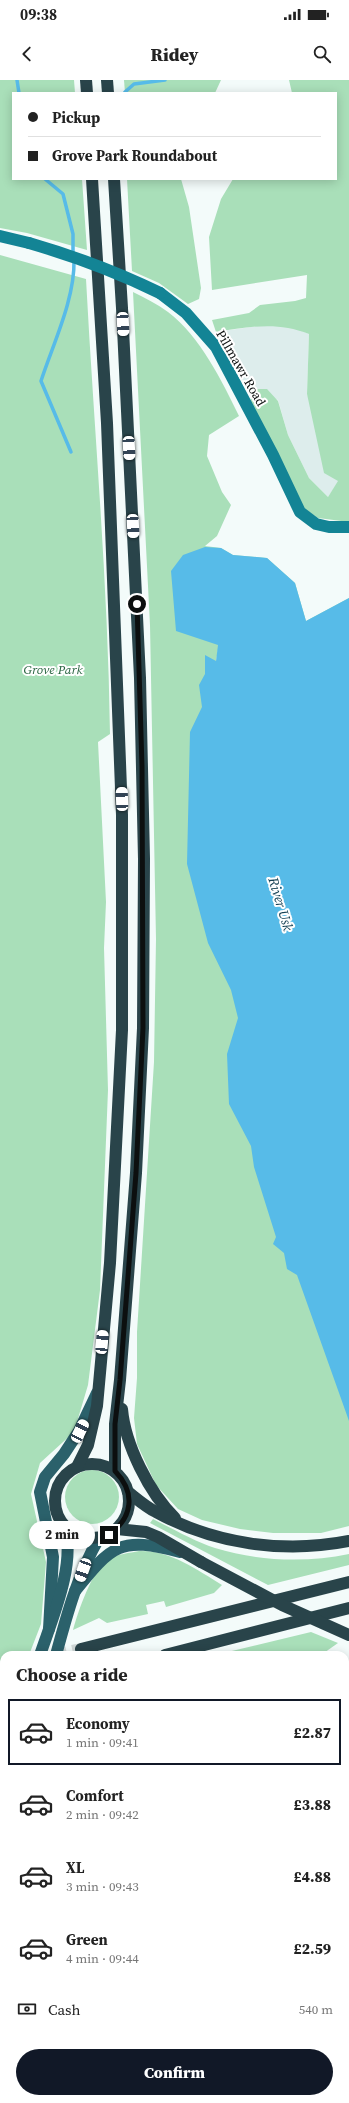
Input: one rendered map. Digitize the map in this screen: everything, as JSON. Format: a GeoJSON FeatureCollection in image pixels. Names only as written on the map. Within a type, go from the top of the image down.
{"type":"FeatureCollection","features":[{"type":"Feature","properties":{"kind":"highway"},"geometry":{"type":"LineString","coordinates":[[86,80],[87,92]]}},
{"type":"Feature","properties":{"kind":"highway"},"geometry":{"type":"LineString","coordinates":[[107,80],[108,92]]}},
{"type":"Feature","properties":{"kind":"highway"},"geometry":{"type":"LineString","coordinates":[[77,1467],[88,1445],[93,1427],[98,1390],[110,1263],[122,1030],[122,815],[107,423],[92,180]]}},
{"type":"Feature","properties":{"kind":"highway"},"geometry":{"type":"LineString","coordinates":[[114,180],[122,308],[138,641],[144,859],[143,1036],[136,1173],[120,1380],[115,1424],[115,1471]]}},
{"type":"Feature","properties":{"kind":"highway"},"geometry":{"type":"LineString","coordinates":[[120,1380],[123,1423],[129,1443],[137,1461],[160,1501],[182,1524]]}},
{"type":"Feature","properties":{"kind":"highway"},"geometry":{"type":"LineString","coordinates":[[96,1464],[115,1471],[126,1484],[128,1492],[128,1512],[117,1529],[109,1535],[99,1538],[80,1536],[64,1526],[56,1508],[57,1489],[68,1472],[77,1467],[96,1464]]}},
{"type":"Feature","properties":{"kind":"highway"},"geometry":{"type":"LineString","coordinates":[[128,1492],[155,1512],[182,1524],[209,1535],[248,1544],[279,1547],[309,1546],[349,1541]]}},
{"type":"Feature","properties":{"kind":"highway"},"geometry":{"type":"LineString","coordinates":[[117,1529],[146,1532],[158,1537],[282,1606],[349,1635]]}},
{"type":"Feature","properties":{"kind":"highway"},"geometry":{"type":"LineString","coordinates":[[81,1649],[349,1582]]}},
{"type":"Feature","properties":{"kind":"highway"},"geometry":{"type":"LineString","coordinates":[[181,1651],[349,1608]]}},
{"type":"Feature","properties":{"kind":"main road"},"geometry":{"type":"LineString","coordinates":[[49,1630],[53,1557],[40,1492],[45,1476],[64,1454],[80,1431],[98,1390]]}},
{"type":"Feature","properties":{"kind":"main road"},"geometry":{"type":"LineString","coordinates":[[41,1651],[61,1589],[69,1553],[68,1535],[64,1526]]}},
{"type":"Feature","properties":{"kind":"main road"},"geometry":{"type":"LineString","coordinates":[[57,1651],[86,1560],[99,1538]]}},
{"type":"Feature","properties":{"kind":"main road"},"geometry":{"type":"LineString","coordinates":[[75,1591],[101,1559],[115,1549],[132,1545],[152,1545],[186,1553]]}},
{"type":"Feature","properties":{"kind":"street","name":"Pillmawr Road"},"geometry":{"type":"LineString","coordinates":[[0,236],[29,243],[99,266],[160,293],[186,312],[216,347],[273,455],[300,512],[316,524],[329,527],[349,527]]}},
{"type":"Feature","properties":{"kind":"shaded area"},"geometry":{"type":"Polygon","coordinates":[[[264,325],[293,327],[309,334],[307,394],[339,481],[328,497],[309,478],[288,435],[278,400],[256,389],[252,393],[235,369],[216,332],[264,325]]]}},
{"type":"Feature","properties":{"kind":"green space"},"geometry":{"type":"Polygon","coordinates":[[[0,80],[74,80],[75,92],[12,92],[12,180],[82,180],[87,250],[27,233],[0,228],[0,80]]]}},
{"type":"Feature","properties":{"kind":"green space"},"geometry":{"type":"Polygon","coordinates":[[[124,80],[221,80],[215,92],[125,92],[124,80]]]}},
{"type":"Feature","properties":{"kind":"green space"},"geometry":{"type":"Polygon","coordinates":[[[289,80],[349,80],[349,522],[318,518],[302,507],[250,403],[252,393],[256,389],[267,389],[278,401],[288,435],[309,478],[328,497],[338,481],[324,473],[307,394],[309,334],[297,330],[274,326],[251,327],[216,332],[212,320],[249,313],[260,305],[295,301],[306,298],[307,275],[212,290],[209,237],[221,199],[232,180],[337,180],[337,92],[292,92],[289,80]]]}},
{"type":"Feature","properties":{"kind":"green space"},"geometry":{"type":"Polygon","coordinates":[[[127,180],[181,180],[189,207],[201,288],[199,299],[188,304],[159,283],[132,271],[127,180]]]}},
{"type":"Feature","properties":{"kind":"green space","name":"Grove Park"},"geometry":{"type":"Polygon","coordinates":[[[0,255],[86,279],[104,563],[110,734],[98,742],[106,902],[104,948],[108,1090],[100,1290],[88,1385],[74,1432],[40,1463],[31,1494],[46,1562],[41,1624],[31,1651],[0,1651],[0,255]]]}},
{"type":"Feature","properties":{"kind":"green space"},"geometry":{"type":"Polygon","coordinates":[[[133,292],[168,312],[190,333],[218,374],[239,416],[209,435],[207,456],[222,492],[231,505],[217,536],[205,546],[221,548],[233,555],[267,558],[295,583],[306,621],[349,598],[349,615],[218,650],[216,661],[349,1267],[349,1526],[321,1533],[273,1533],[240,1529],[202,1520],[178,1509],[156,1485],[137,1444],[134,1418],[137,1378],[137,1332],[154,1062],[156,939],[150,625],[133,292]]]}},
{"type":"Feature","properties":{"kind":"green space"},"geometry":{"type":"Polygon","coordinates":[[[92,1470],[102,1472],[111,1478],[117,1487],[119,1497],[117,1507],[111,1516],[102,1522],[92,1524],[82,1522],[73,1516],[67,1507],[65,1497],[67,1487],[73,1478],[82,1472],[92,1470]]]}},
{"type":"Feature","properties":{"kind":"green space"},"geometry":{"type":"Polygon","coordinates":[[[153,1519],[199,1542],[215,1548],[248,1556],[282,1559],[316,1559],[349,1554],[349,1565],[268,1585],[150,1523],[153,1519]]]}},
{"type":"Feature","properties":{"kind":"green space"},"geometry":{"type":"Polygon","coordinates":[[[139,1551],[172,1557],[222,1585],[214,1593],[166,1607],[164,1601],[146,1605],[148,1614],[107,1623],[99,1618],[73,1630],[91,1581],[103,1564],[116,1556],[139,1551]]]}},
{"type":"Feature","properties":{"kind":"green space"},"geometry":{"type":"Polygon","coordinates":[[[311,1632],[338,1643],[327,1651],[232,1651],[311,1632]]]}},
{"type":"Feature","properties":{"kind":"water","name":"River Usk"},"geometry":{"type":"Polygon","coordinates":[[[205,547],[221,548],[233,555],[267,558],[295,583],[306,621],[349,598],[349,1421],[297,1275],[287,1269],[284,1253],[273,1244],[276,1237],[254,1167],[251,1146],[229,1104],[227,1054],[238,1018],[231,990],[208,943],[187,864],[190,732],[202,707],[199,685],[205,674],[205,655],[216,661],[218,645],[176,631],[171,571],[183,555],[205,547]]]}},
{"type":"Feature","properties":{"kind":"waterway"},"geometry":{"type":"LineString","coordinates":[[17,80],[19,92]]}},
{"type":"Feature","properties":{"kind":"waterway"},"geometry":{"type":"LineString","coordinates":[[125,92],[134,84],[165,80]]}},
{"type":"Feature","properties":{"kind":"waterway"},"geometry":{"type":"LineString","coordinates":[[46,180],[63,194],[73,234],[73,254]]}},
{"type":"Feature","properties":{"kind":"waterway"},"geometry":{"type":"LineString","coordinates":[[71,452],[41,381],[67,306],[71,290],[74,260]]}},
{"type":"Feature","properties":{"kind":"tunnel"},"geometry":{"type":"LineString","coordinates":[[72,1651],[81,1649]]}},
{"type":"Feature","properties":{"kind":"route"},"geometry":{"type":"LineString","coordinates":[[109,1535],[124,1521],[130,1502],[126,1484],[115,1471],[115,1424],[120,1380],[136,1173],[143,1028],[144,859],[137,604]]}}]}
